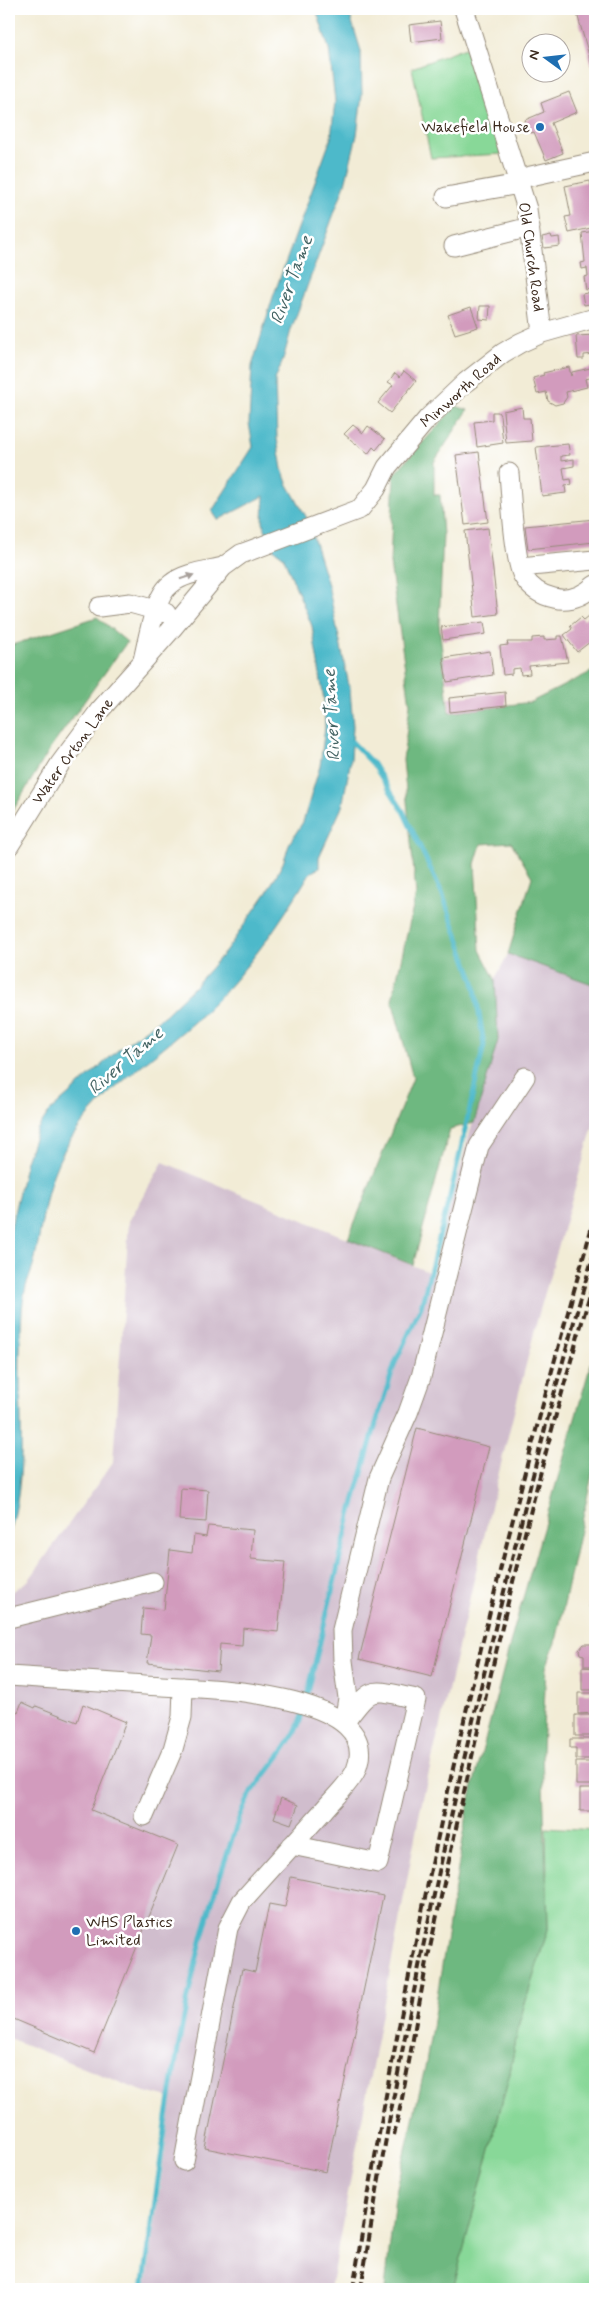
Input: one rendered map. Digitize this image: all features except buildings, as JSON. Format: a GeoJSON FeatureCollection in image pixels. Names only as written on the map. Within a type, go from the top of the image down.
{"type":"FeatureCollection","features":[{"type":"Feature","properties":{"kind":"street","name":"Old Church Road"},"geometry":{"type":"LineString","coordinates":[[464,9],[528,209],[542,333]]}},
{"type":"Feature","properties":{"kind":"street"},"geometry":{"type":"LineString","coordinates":[[446,197],[595,162]]}},
{"type":"Feature","properties":{"kind":"street"},"geometry":{"type":"LineString","coordinates":[[454,246],[530,227]]}},
{"type":"Feature","properties":{"kind":"street","name":"Minworth Road"},"geometry":{"type":"LineString","coordinates":[[241,554],[333,521],[360,509],[381,481],[388,467],[428,418],[466,382],[502,353],[542,333],[595,318]]}},
{"type":"Feature","properties":{"kind":"street"},"geometry":{"type":"LineString","coordinates":[[509,473],[520,567],[529,584],[545,596],[558,599],[576,598],[587,593],[595,585]]}},
{"type":"Feature","properties":{"kind":"street","name":"Water Orton Lane"},"geometry":{"type":"LineString","coordinates":[[9,846],[60,764],[100,710],[184,614],[223,566],[241,554]]}},
{"type":"Feature","properties":{"kind":"street"},"geometry":{"type":"LineString","coordinates":[[520,567],[595,560]]}},
{"type":"Feature","properties":{"kind":"street","name":"Water Orton Lane"},"geometry":{"type":"LineString","coordinates":[[143,661],[154,610],[169,584],[181,578],[223,566]]}},
{"type":"Feature","properties":{"kind":"street"},"geometry":{"type":"LineString","coordinates":[[99,607],[130,603],[154,610],[184,614]]}},
{"type":"Feature","properties":{"kind":"street"},"geometry":{"type":"LineString","coordinates":[[344,1723],[348,1698],[343,1661],[342,1630],[379,1478],[408,1413],[421,1377],[479,1146],[525,1077]]}},
{"type":"Feature","properties":{"kind":"street"},"geometry":{"type":"LineString","coordinates":[[9,1618],[153,1582]]}},
{"type":"Feature","properties":{"kind":"street"},"geometry":{"type":"LineString","coordinates":[[9,1676],[182,1687],[282,1698],[312,1706],[333,1716],[344,1723],[355,1735],[358,1753],[356,1770],[242,1901],[232,1916],[228,1928],[184,2161]]}},
{"type":"Feature","properties":{"kind":"street"},"geometry":{"type":"LineString","coordinates":[[144,1816],[173,1749],[182,1718],[182,1687]]}},
{"type":"Feature","properties":{"kind":"street"},"geometry":{"type":"LineString","coordinates":[[292,1845],[378,1863],[416,1699],[376,1691],[364,1698],[344,1723]]}},
{"type":"Feature","properties":{"kind":"shaded area"},"geometry":{"type":"Polygon","coordinates":[[[508,954],[595,985],[595,1119],[538,1317],[500,1468],[420,1811],[330,2289],[146,2289],[172,2099],[139,2090],[9,2038],[9,1594],[29,1580],[113,1462],[129,1221],[163,1162],[433,1274],[470,1132],[498,1040],[495,979],[508,954]]]}},
{"type":"Feature","properties":{"kind":"green space"},"geometry":{"type":"Polygon","coordinates":[[[465,48],[502,154],[431,158],[412,68],[465,48]]]}},
{"type":"Feature","properties":{"kind":"green space"},"geometry":{"type":"Polygon","coordinates":[[[456,406],[468,410],[434,462],[434,495],[440,495],[443,535],[439,624],[449,713],[531,702],[595,670],[595,985],[508,954],[532,877],[511,842],[481,844],[475,864],[480,950],[495,979],[498,1040],[474,1123],[450,1129],[413,1265],[348,1239],[413,1078],[392,1000],[416,894],[403,760],[410,704],[390,563],[394,474],[456,406]]]}},
{"type":"Feature","properties":{"kind":"green space"},"geometry":{"type":"Polygon","coordinates":[[[97,617],[127,642],[50,749],[9,817],[9,646],[97,617]]]}},
{"type":"Feature","properties":{"kind":"green space"},"geometry":{"type":"Polygon","coordinates":[[[595,1350],[595,1461],[557,1637],[546,1668],[542,1751],[548,1929],[519,2023],[510,2072],[453,2289],[385,2289],[395,2197],[426,2063],[469,1802],[514,1629],[595,1350]]]}},
{"type":"Feature","properties":{"kind":"green space"},"geometry":{"type":"Polygon","coordinates":[[[546,1827],[595,1830],[595,2289],[453,2289],[510,2072],[519,2023],[548,1929],[546,1827]]]}},
{"type":"Feature","properties":{"kind":"water","name":"River Tame"},"geometry":{"type":"Polygon","coordinates":[[[316,9],[348,9],[361,51],[362,95],[357,135],[345,184],[291,330],[283,360],[275,380],[277,439],[282,469],[287,483],[308,520],[328,585],[350,690],[353,726],[351,759],[342,807],[319,857],[319,868],[310,873],[275,928],[249,963],[206,1011],[99,1104],[80,1126],[65,1149],[53,1175],[34,1263],[23,1302],[20,1352],[21,1468],[15,1514],[9,1536],[9,1235],[26,1161],[37,1130],[48,1113],[118,1050],[165,1015],[195,986],[226,951],[267,892],[283,863],[290,842],[303,822],[320,766],[325,727],[324,700],[312,626],[283,556],[272,548],[263,523],[264,496],[218,520],[212,511],[253,447],[249,423],[252,366],[273,297],[331,138],[335,101],[329,49],[316,9]]]}},
{"type":"Feature","properties":{"kind":"waterway","name":"River Tame"},"geometry":{"type":"LineString","coordinates":[[306,1701],[350,1516],[376,1423],[395,1363],[421,1307],[452,1188],[484,1045],[474,982],[442,893],[403,811],[373,764],[352,742]]}},
{"type":"Feature","properties":{"kind":"waterway"},"geometry":{"type":"LineString","coordinates":[[143,2289],[173,2077],[193,1972],[207,1921],[244,1805],[294,1734],[304,1709]]}},
{"type":"Feature","properties":{"kind":"railway"},"geometry":{"type":"LineString","coordinates":[[353,2289],[401,2018],[428,1883],[458,1749],[489,1615],[523,1482],[595,1216]]}},
{"type":"Feature","properties":{"kind":"railway"},"geometry":{"type":"LineString","coordinates":[[361,2289],[404,2040],[456,1792],[530,1486],[595,1250]]}},
{"type":"Feature","properties":{"kind":"railway"},"geometry":{"type":"LineString","coordinates":[[394,2135],[404,2091],[428,1957],[465,1786],[526,1531],[595,1278]]}},
{"type":"Feature","properties":{"kind":"place","name":"Wakefield House"},"geometry":{"type":"Point","coordinates":[540,127]}},
{"type":"Feature","properties":{"kind":"place","name":"WHS Plastics Limited"},"geometry":{"type":"Point","coordinates":[76,1931]}}]}
